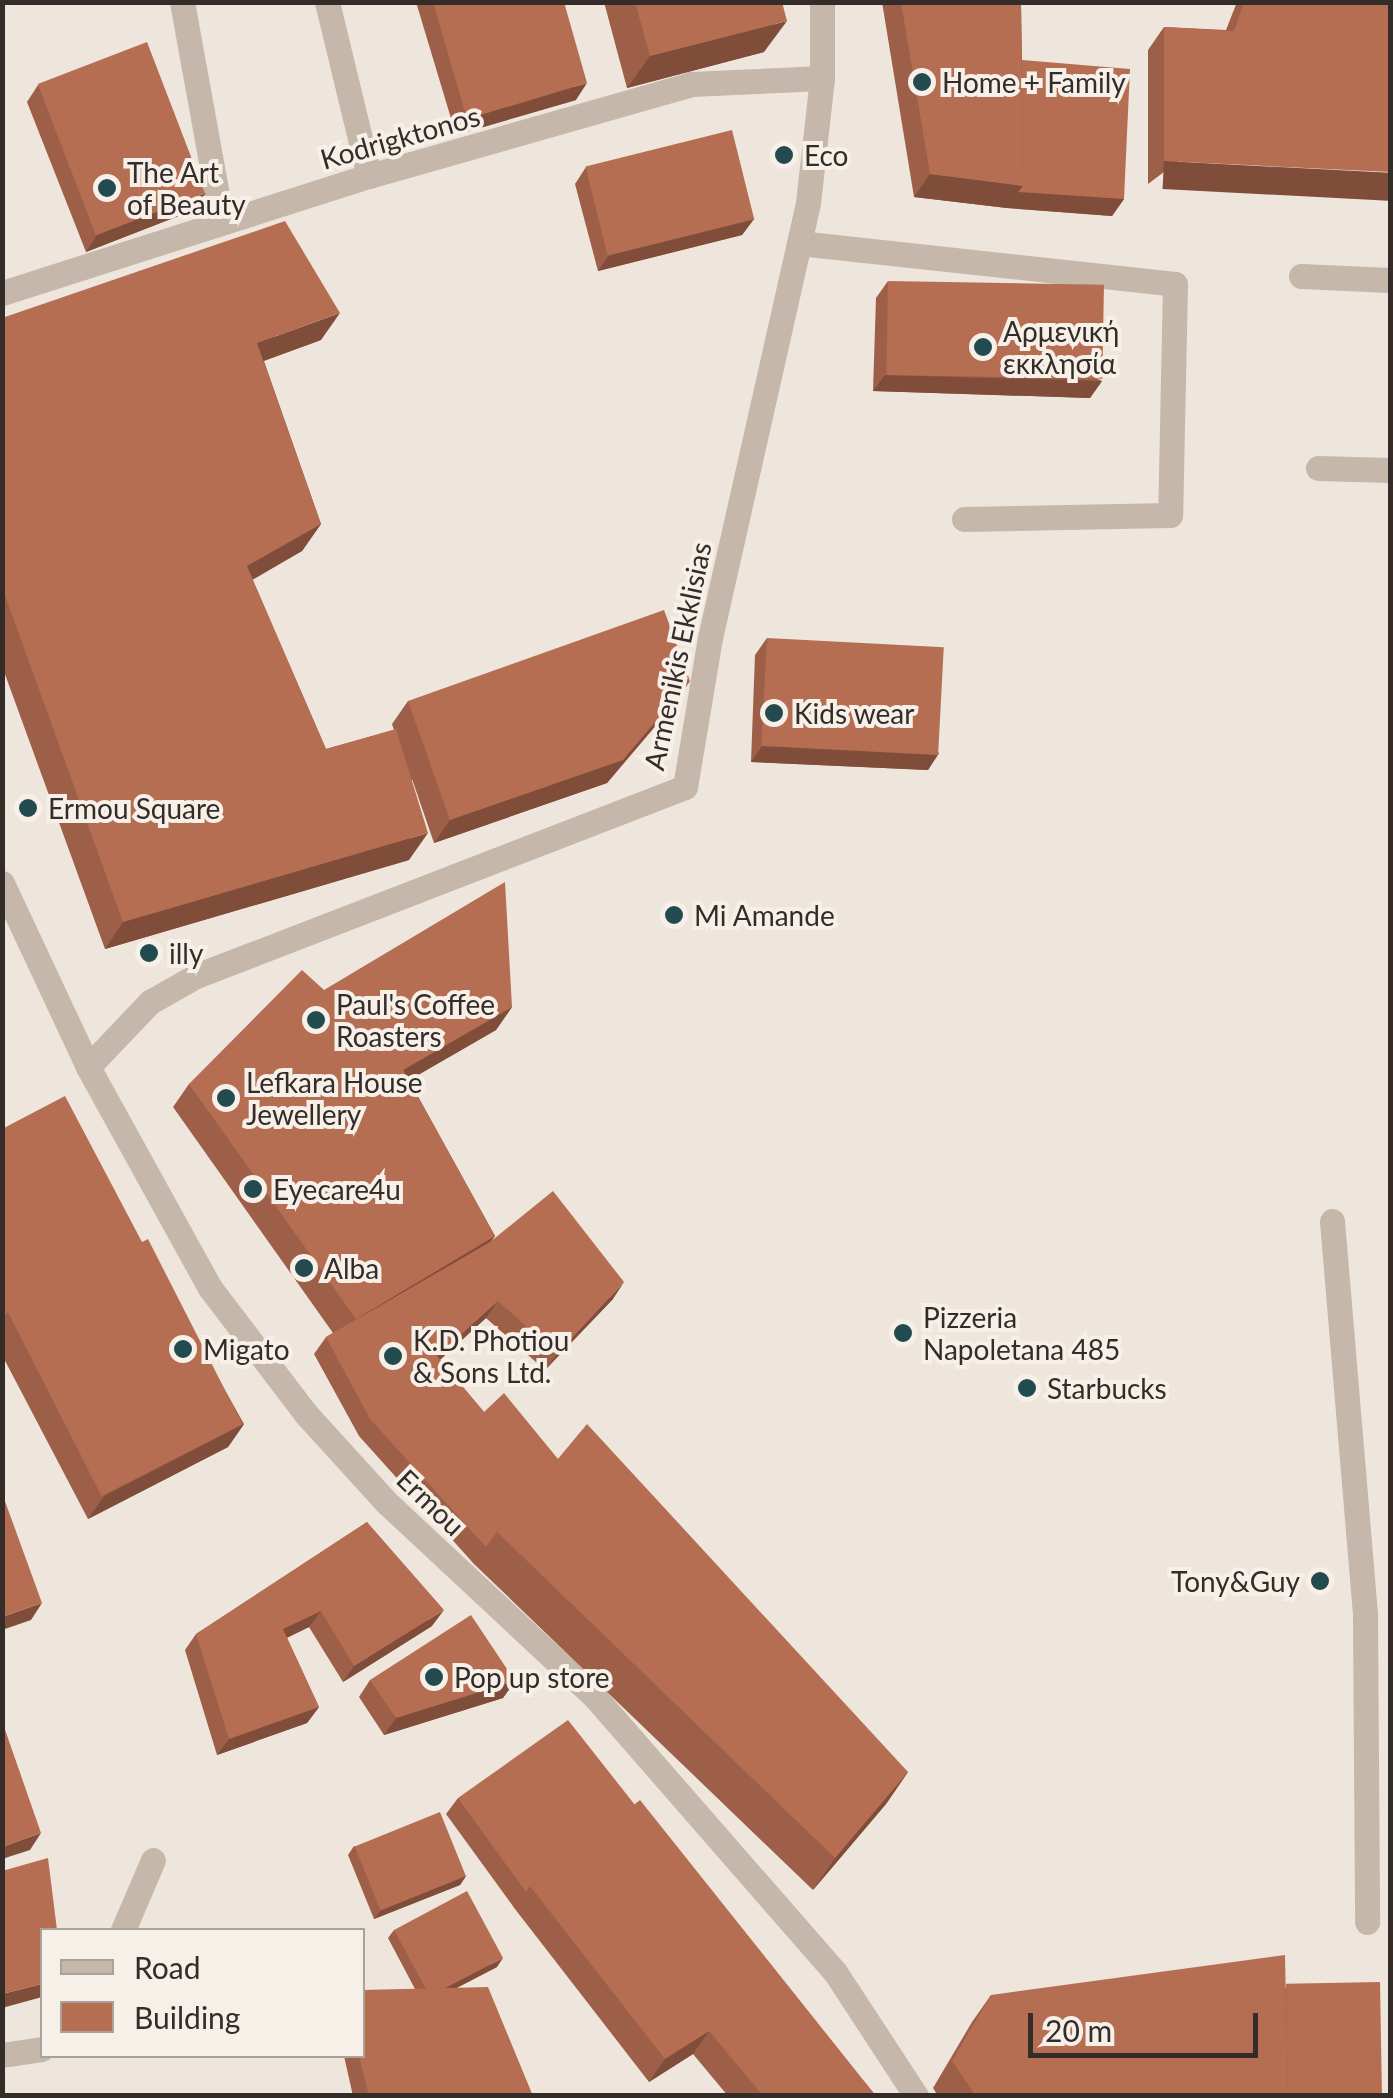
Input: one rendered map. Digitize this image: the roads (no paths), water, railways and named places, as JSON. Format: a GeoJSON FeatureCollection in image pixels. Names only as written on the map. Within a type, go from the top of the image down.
{"type":"FeatureCollection","features":[{"type":"Feature","properties":{"kind":"street"},"geometry":{"type":"LineString","coordinates":[[182,2],[222,222]]}},
{"type":"Feature","properties":{"kind":"street"},"geometry":{"type":"LineString","coordinates":[[327,2],[369,176]]}},
{"type":"Feature","properties":{"kind":"street","name":"Armenikis Ekklisias"},"geometry":{"type":"LineString","coordinates":[[88,1067],[150,1002],[196,976],[685,787],[710,638],[799,243],[822,78],[822,2]]}},
{"type":"Feature","properties":{"kind":"street","name":"Kodrigktonos"},"geometry":{"type":"LineString","coordinates":[[2,293],[369,176],[690,84],[822,78]]}},
{"type":"Feature","properties":{"kind":"street"},"geometry":{"type":"LineString","coordinates":[[799,243],[1176,284],[1170,516],[964,519]]}},
{"type":"Feature","properties":{"kind":"street"},"geometry":{"type":"LineString","coordinates":[[1301,276],[1390,280]]}},
{"type":"Feature","properties":{"kind":"street"},"geometry":{"type":"LineString","coordinates":[[1318,468],[1390,470]]}},
{"type":"Feature","properties":{"kind":"street","name":"Ermou"},"geometry":{"type":"LineString","coordinates":[[2,883],[88,1067],[210,1288],[306,1414],[386,1502],[595,1696],[835,1972],[916,2096]]}},
{"type":"Feature","properties":{"kind":"street"},"geometry":{"type":"LineString","coordinates":[[1332,1220],[1365,1616],[1367,1922]]}},
{"type":"Feature","properties":{"kind":"street"},"geometry":{"type":"LineString","coordinates":[[124,1928],[153,1860]]}},
{"type":"Feature","properties":{"kind":"street"},"geometry":{"type":"LineString","coordinates":[[2,2055],[40,2049]]}},
{"type":"Feature","properties":{"kind":"place","name":"Home + Family"},"geometry":{"type":"Point","coordinates":[922,82]}},
{"type":"Feature","properties":{"kind":"place","name":"Eco"},"geometry":{"type":"Point","coordinates":[784,155]}},
{"type":"Feature","properties":{"kind":"place","name":"The Art of Beauty"},"geometry":{"type":"Point","coordinates":[107,188]}},
{"type":"Feature","properties":{"kind":"place","name":"Αρμενική εκκλησία"},"geometry":{"type":"Point","coordinates":[983,347]}},
{"type":"Feature","properties":{"kind":"place","name":"Kids wear"},"geometry":{"type":"Point","coordinates":[774,713]}},
{"type":"Feature","properties":{"kind":"place","name":"Ermou Square"},"geometry":{"type":"Point","coordinates":[28,808]}},
{"type":"Feature","properties":{"kind":"place","name":"Mi Amande"},"geometry":{"type":"Point","coordinates":[674,915]}},
{"type":"Feature","properties":{"kind":"place","name":"illy"},"geometry":{"type":"Point","coordinates":[149,953]}},
{"type":"Feature","properties":{"kind":"place","name":"Paul's Coffee Roasters"},"geometry":{"type":"Point","coordinates":[316,1020]}},
{"type":"Feature","properties":{"kind":"place","name":"Lefkara House Jewellery"},"geometry":{"type":"Point","coordinates":[226,1098]}},
{"type":"Feature","properties":{"kind":"place","name":"Eyecare4u"},"geometry":{"type":"Point","coordinates":[253,1189]}},
{"type":"Feature","properties":{"kind":"place","name":"Alba"},"geometry":{"type":"Point","coordinates":[304,1268]}},
{"type":"Feature","properties":{"kind":"place","name":"Pizzeria Napoletana 485"},"geometry":{"type":"Point","coordinates":[903,1333]}},
{"type":"Feature","properties":{"kind":"place","name":"Migato"},"geometry":{"type":"Point","coordinates":[183,1349]}},
{"type":"Feature","properties":{"kind":"place","name":"K.D. Photiou & Sons Ltd."},"geometry":{"type":"Point","coordinates":[393,1356]}},
{"type":"Feature","properties":{"kind":"place","name":"Starbucks"},"geometry":{"type":"Point","coordinates":[1027,1388]}},
{"type":"Feature","properties":{"kind":"place","name":"Tony&Guy"},"geometry":{"type":"Point","coordinates":[1320,1581]}},
{"type":"Feature","properties":{"kind":"place","name":"Pop up store"},"geometry":{"type":"Point","coordinates":[434,1677]}}]}
